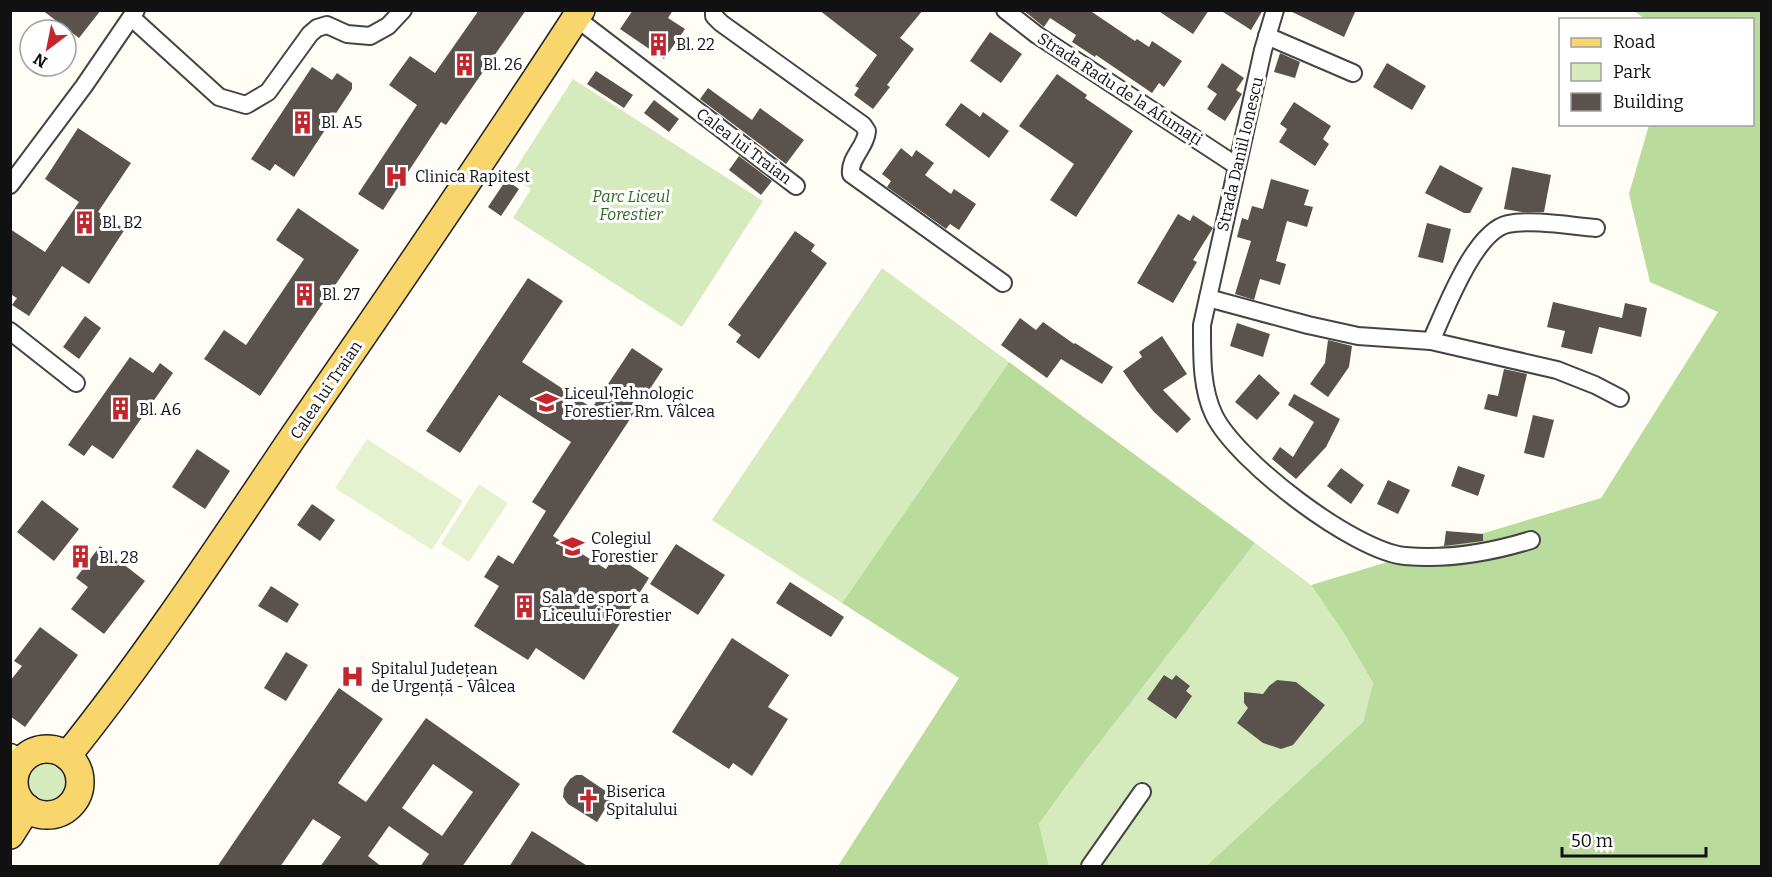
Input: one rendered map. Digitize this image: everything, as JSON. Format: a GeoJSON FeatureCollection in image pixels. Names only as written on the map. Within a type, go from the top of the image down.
{"type":"FeatureCollection","features":[{"type":"Feature","properties":{"kind":"main road","name":"Calea lui Traian"},"geometry":{"type":"LineString","coordinates":[[67,756],[97,719],[195,582],[579,14]]}},
{"type":"Feature","properties":{"kind":"main road"},"geometry":{"type":"LineString","coordinates":[[47,748],[58,750],[67,756],[77,768],[80,785],[69,806],[56,814],[44,815],[27,808],[15,793],[15,759],[47,748]]}},
{"type":"Feature","properties":{"kind":"main road"},"geometry":{"type":"LineString","coordinates":[[10,835],[27,808]]}},
{"type":"Feature","properties":{"kind":"street"},"geometry":{"type":"LineString","coordinates":[[10,185],[134,14],[219,97],[246,105],[268,92],[310,34],[317,28],[327,25],[347,34],[370,36],[388,26],[403,10]]}},
{"type":"Feature","properties":{"kind":"street"},"geometry":{"type":"LineString","coordinates":[[714,10],[714,16],[722,23],[863,125],[867,131],[867,139],[850,167],[851,174],[1003,283]]}},
{"type":"Feature","properties":{"kind":"street","name":"Strada Radu de la Afumați"},"geometry":{"type":"LineString","coordinates":[[1005,10],[1036,35],[1237,166]]}},
{"type":"Feature","properties":{"kind":"street","name":"Strada Daniil Ionescu"},"geometry":{"type":"LineString","coordinates":[[1275,10],[1267,36],[1202,326],[1202,363],[1207,395],[1214,416],[1229,439],[1285,491],[1333,526],[1372,548],[1403,556],[1471,556],[1530,540]]}},
{"type":"Feature","properties":{"kind":"street","name":"Calea lui Traian"},"geometry":{"type":"LineString","coordinates":[[579,14],[796,186]]}},
{"type":"Feature","properties":{"kind":"street"},"geometry":{"type":"LineString","coordinates":[[1267,36],[1353,73]]}},
{"type":"Feature","properties":{"kind":"street"},"geometry":{"type":"LineString","coordinates":[[1431,341],[1474,252],[1491,232],[1505,224],[1519,222],[1596,228]]}},
{"type":"Feature","properties":{"kind":"street"},"geometry":{"type":"LineString","coordinates":[[1208,298],[1358,336],[1431,341],[1557,370],[1620,398]]}},
{"type":"Feature","properties":{"kind":"street"},"geometry":{"type":"LineString","coordinates":[[10,331],[76,383]]}},
{"type":"Feature","properties":{"kind":"street"},"geometry":{"type":"LineString","coordinates":[[1090,867],[1142,792]]}},
{"type":"Feature","properties":{"kind":"green space"},"geometry":{"type":"Polygon","coordinates":[[[1634,11],[1761,11],[1761,866],[1206,866],[1363,722],[1373,683],[1345,635],[1311,585],[1601,498],[1718,312],[1650,282],[1629,194],[1649,126],[1754,126],[1754,18],[1644,18],[1634,11]]]}},
{"type":"Feature","properties":{"kind":"green space","name":"Parc Liceul Forestier"},"geometry":{"type":"Polygon","coordinates":[[[573,79],[763,201],[682,327],[513,218],[531,189],[511,176],[573,79]]]}},
{"type":"Feature","properties":{"kind":"green space"},"geometry":{"type":"Polygon","coordinates":[[[882,268],[1009,362],[842,603],[712,520],[882,268]]]}},
{"type":"Feature","properties":{"kind":"green space"},"geometry":{"type":"Polygon","coordinates":[[[1009,362],[1255,543],[1075,774],[1039,824],[1049,866],[838,866],[959,678],[842,603],[1009,362]]]}},
{"type":"Feature","properties":{"kind":"green space"},"geometry":{"type":"Polygon","coordinates":[[[367,439],[463,501],[432,550],[335,488],[367,439]]]}},
{"type":"Feature","properties":{"kind":"green space"},"geometry":{"type":"Polygon","coordinates":[[[479,484],[508,503],[469,562],[441,544],[479,484]]]}},
{"type":"Feature","properties":{"kind":"green space"},"geometry":{"type":"Polygon","coordinates":[[[1255,543],[1311,585],[1345,635],[1373,683],[1363,722],[1206,866],[1049,866],[1039,824],[1075,774],[1255,543]]]}},
{"type":"Feature","properties":{"kind":"green space"},"geometry":{"type":"Polygon","coordinates":[[[47,761],[61,767],[67,781],[61,795],[47,801],[33,795],[27,781],[33,767],[47,761]]]}},
{"type":"Feature","properties":{"kind":"building"},"geometry":{"type":"Polygon","coordinates":[[[42,10],[101,10],[79,38],[78,18],[53,18],[42,10]]]}},
{"type":"Feature","properties":{"kind":"building","name":"Bl. 26"},"geometry":{"type":"Polygon","coordinates":[[[479,10],[526,10],[446,125],[441,122],[383,210],[358,194],[417,105],[389,85],[410,56],[435,73],[479,10]]]}},
{"type":"Feature","properties":{"kind":"building","name":"Bl. 22"},"geometry":{"type":"Polygon","coordinates":[[[633,10],[673,10],[668,18],[685,29],[664,59],[620,29],[633,10]]]}},
{"type":"Feature","properties":{"kind":"building"},"geometry":{"type":"Polygon","coordinates":[[[819,10],[923,10],[900,38],[914,49],[887,85],[890,87],[873,109],[854,95],[859,88],[855,86],[877,55],[819,10]]]}},
{"type":"Feature","properties":{"kind":"building"},"geometry":{"type":"Polygon","coordinates":[[[1023,10],[1089,10],[1135,41],[1137,39],[1149,47],[1152,41],[1182,61],[1164,87],[1159,83],[1152,93],[1096,55],[1095,57],[1072,42],[1076,35],[1050,18],[1044,27],[1023,10]]]}},
{"type":"Feature","properties":{"kind":"building"},"geometry":{"type":"Polygon","coordinates":[[[1157,10],[1209,10],[1193,34],[1157,10]]]}},
{"type":"Feature","properties":{"kind":"building"},"geometry":{"type":"Polygon","coordinates":[[[1220,10],[1263,10],[1251,30],[1220,10]]]}},
{"type":"Feature","properties":{"kind":"building"},"geometry":{"type":"Polygon","coordinates":[[[1288,10],[1356,10],[1344,37],[1288,10]]]}},
{"type":"Feature","properties":{"kind":"building"},"geometry":{"type":"Polygon","coordinates":[[[990,32],[1022,54],[1001,83],[970,61],[990,32]]]}},
{"type":"Feature","properties":{"kind":"building"},"geometry":{"type":"Polygon","coordinates":[[[1280,53],[1300,62],[1295,78],[1274,72],[1280,53]]]}},
{"type":"Feature","properties":{"kind":"building"},"geometry":{"type":"Polygon","coordinates":[[[1222,63],[1244,78],[1236,90],[1242,94],[1225,121],[1207,109],[1217,94],[1207,87],[1222,63]]]}},
{"type":"Feature","properties":{"kind":"building"},"geometry":{"type":"Polygon","coordinates":[[[1387,63],[1426,86],[1412,110],[1373,87],[1387,63]]]}},
{"type":"Feature","properties":{"kind":"building","name":"Bl. A5"},"geometry":{"type":"Polygon","coordinates":[[[312,67],[332,80],[337,73],[352,83],[352,89],[294,177],[275,164],[270,171],[251,159],[312,67]]]}},
{"type":"Feature","properties":{"kind":"building"},"geometry":{"type":"Polygon","coordinates":[[[596,71],[633,95],[624,108],[587,84],[596,71]]]}},
{"type":"Feature","properties":{"kind":"building"},"geometry":{"type":"Polygon","coordinates":[[[1057,74],[1087,95],[1085,98],[1133,131],[1076,217],[1050,200],[1074,164],[1019,126],[1057,74]]]}},
{"type":"Feature","properties":{"kind":"building"},"geometry":{"type":"Polygon","coordinates":[[[708,88],[752,120],[760,108],[804,140],[786,164],[700,99],[708,88]]]}},
{"type":"Feature","properties":{"kind":"building"},"geometry":{"type":"Polygon","coordinates":[[[654,100],[679,119],[669,132],[644,113],[654,100]]]}},
{"type":"Feature","properties":{"kind":"building"},"geometry":{"type":"Polygon","coordinates":[[[1294,102],[1331,126],[1323,139],[1329,144],[1315,166],[1279,142],[1287,129],[1280,124],[1294,102]]]}},
{"type":"Feature","properties":{"kind":"building"},"geometry":{"type":"Polygon","coordinates":[[[961,103],[980,117],[983,112],[1009,131],[989,158],[945,125],[961,103]]]}},
{"type":"Feature","properties":{"kind":"building","name":"Bl. B2"},"geometry":{"type":"Polygon","coordinates":[[[78,128],[131,163],[98,212],[125,229],[89,284],[62,266],[29,316],[12,305],[17,298],[10,294],[10,229],[45,252],[79,202],[45,179],[78,128]]]}},
{"type":"Feature","properties":{"kind":"building"},"geometry":{"type":"Polygon","coordinates":[[[901,148],[912,157],[916,150],[934,163],[925,175],[951,194],[954,189],[976,204],[959,230],[950,224],[946,229],[887,187],[891,181],[882,174],[901,148]]]}},
{"type":"Feature","properties":{"kind":"building"},"geometry":{"type":"Polygon","coordinates":[[[739,156],[772,181],[761,195],[729,170],[739,156]]]}},
{"type":"Feature","properties":{"kind":"building"},"geometry":{"type":"Polygon","coordinates":[[[1440,165],[1483,188],[1470,213],[1464,213],[1425,193],[1440,165]]]}},
{"type":"Feature","properties":{"kind":"building"},"geometry":{"type":"Polygon","coordinates":[[[1512,167],[1551,175],[1544,212],[1504,209],[1512,167]]]}},
{"type":"Feature","properties":{"kind":"building"},"geometry":{"type":"Polygon","coordinates":[[[1271,179],[1309,190],[1304,205],[1313,207],[1307,227],[1287,221],[1276,261],[1286,264],[1280,285],[1260,279],[1254,300],[1235,294],[1251,241],[1237,237],[1242,218],[1248,220],[1252,206],[1263,209],[1271,179]]]}},
{"type":"Feature","properties":{"kind":"building"},"geometry":{"type":"Polygon","coordinates":[[[506,180],[519,189],[501,216],[488,207],[506,180]]]}},
{"type":"Feature","properties":{"kind":"building","name":"Bl. 27"},"geometry":{"type":"Polygon","coordinates":[[[298,208],[359,250],[260,396],[204,359],[224,330],[246,345],[304,259],[276,240],[298,208]]]}},
{"type":"Feature","properties":{"kind":"building"},"geometry":{"type":"Polygon","coordinates":[[[1178,214],[1190,221],[1193,215],[1213,228],[1193,260],[1197,262],[1173,303],[1137,283],[1178,214]]]}},
{"type":"Feature","properties":{"kind":"building"},"geometry":{"type":"Polygon","coordinates":[[[1427,223],[1451,229],[1443,263],[1418,257],[1427,223]]]}},
{"type":"Feature","properties":{"kind":"building"},"geometry":{"type":"Polygon","coordinates":[[[795,231],[815,245],[811,251],[827,263],[759,359],[736,342],[741,335],[728,325],[795,231]]]}},
{"type":"Feature","properties":{"kind":"building"},"geometry":{"type":"Polygon","coordinates":[[[528,278],[563,301],[522,362],[592,408],[632,348],[663,369],[553,536],[606,569],[615,555],[649,578],[584,680],[536,648],[528,660],[474,626],[499,586],[484,577],[498,555],[513,564],[546,511],[532,502],[571,442],[499,395],[460,453],[426,431],[528,278]]]}},
{"type":"Feature","properties":{"kind":"building"},"geometry":{"type":"Polygon","coordinates":[[[1553,302],[1622,318],[1625,303],[1647,308],[1641,337],[1599,327],[1592,354],[1561,347],[1565,331],[1547,327],[1553,302]]]}},
{"type":"Feature","properties":{"kind":"building"},"geometry":{"type":"Polygon","coordinates":[[[85,316],[101,328],[79,359],[63,347],[85,316]]]}},
{"type":"Feature","properties":{"kind":"building"},"geometry":{"type":"Polygon","coordinates":[[[1020,318],[1036,330],[1043,322],[1113,367],[1102,384],[1061,359],[1047,378],[1001,345],[1020,318]]]}},
{"type":"Feature","properties":{"kind":"building"},"geometry":{"type":"Polygon","coordinates":[[[1237,323],[1270,334],[1263,357],[1230,346],[1237,323]]]}},
{"type":"Feature","properties":{"kind":"building"},"geometry":{"type":"Polygon","coordinates":[[[1162,336],[1187,374],[1163,390],[1191,419],[1177,433],[1154,412],[1123,371],[1142,357],[1139,352],[1162,336]]]}},
{"type":"Feature","properties":{"kind":"building"},"geometry":{"type":"Polygon","coordinates":[[[1328,340],[1352,346],[1349,367],[1328,397],[1310,384],[1325,363],[1328,340]]]}},
{"type":"Feature","properties":{"kind":"building","name":"Bl. A6"},"geometry":{"type":"Polygon","coordinates":[[[130,357],[153,373],[160,363],[173,373],[113,459],[92,445],[84,456],[68,445],[130,357]]]}},
{"type":"Feature","properties":{"kind":"building"},"geometry":{"type":"Polygon","coordinates":[[[1504,369],[1527,374],[1517,417],[1484,409],[1488,394],[1498,396],[1504,369]]]}},
{"type":"Feature","properties":{"kind":"building"},"geometry":{"type":"Polygon","coordinates":[[[1259,374],[1280,393],[1257,420],[1235,402],[1259,374]]]}},
{"type":"Feature","properties":{"kind":"building"},"geometry":{"type":"Polygon","coordinates":[[[1294,394],[1340,419],[1326,447],[1296,479],[1272,459],[1280,447],[1293,457],[1314,422],[1288,405],[1294,394]]]}},
{"type":"Feature","properties":{"kind":"building"},"geometry":{"type":"Polygon","coordinates":[[[1533,415],[1554,420],[1544,458],[1524,453],[1533,415]]]}},
{"type":"Feature","properties":{"kind":"building"},"geometry":{"type":"Polygon","coordinates":[[[197,449],[230,471],[205,509],[172,487],[197,449]]]}},
{"type":"Feature","properties":{"kind":"building"},"geometry":{"type":"Polygon","coordinates":[[[1458,466],[1485,475],[1478,496],[1451,486],[1458,466]]]}},
{"type":"Feature","properties":{"kind":"building"},"geometry":{"type":"Polygon","coordinates":[[[1341,468],[1364,485],[1351,504],[1327,486],[1341,468]]]}},
{"type":"Feature","properties":{"kind":"building"},"geometry":{"type":"Polygon","coordinates":[[[1388,480],[1410,490],[1398,514],[1377,504],[1388,480]]]}},
{"type":"Feature","properties":{"kind":"building"},"geometry":{"type":"Polygon","coordinates":[[[42,500],[79,529],[54,561],[17,532],[42,500]]]}},
{"type":"Feature","properties":{"kind":"building"},"geometry":{"type":"Polygon","coordinates":[[[312,504],[335,520],[320,541],[297,525],[312,504]]]}},
{"type":"Feature","properties":{"kind":"building"},"geometry":{"type":"Polygon","coordinates":[[[1446,531],[1483,534],[1483,541],[1444,546],[1446,531]]]}},
{"type":"Feature","properties":{"kind":"building"},"geometry":{"type":"Polygon","coordinates":[[[676,544],[725,575],[698,615],[650,584],[676,544]]]}},
{"type":"Feature","properties":{"kind":"building"},"geometry":{"type":"Polygon","coordinates":[[[100,546],[145,581],[104,634],[71,609],[88,587],[76,578],[100,546]]]}},
{"type":"Feature","properties":{"kind":"building"},"geometry":{"type":"Polygon","coordinates":[[[790,582],[844,617],[831,637],[776,603],[790,582]]]}},
{"type":"Feature","properties":{"kind":"building"},"geometry":{"type":"Polygon","coordinates":[[[271,586],[299,604],[287,623],[258,606],[271,586]]]}},
{"type":"Feature","properties":{"kind":"building"},"geometry":{"type":"Polygon","coordinates":[[[40,627],[78,655],[25,727],[10,716],[10,681],[22,666],[14,661],[40,627]]]}},
{"type":"Feature","properties":{"kind":"building"},"geometry":{"type":"Polygon","coordinates":[[[732,638],[789,675],[768,707],[788,719],[752,776],[733,763],[729,769],[672,732],[732,638]]]}},
{"type":"Feature","properties":{"kind":"building"},"geometry":{"type":"Polygon","coordinates":[[[286,652],[308,665],[286,701],[264,688],[286,652]]]}},
{"type":"Feature","properties":{"kind":"building"},"geometry":{"type":"Polygon","coordinates":[[[1164,675],[1172,680],[1176,675],[1190,686],[1186,691],[1192,696],[1176,719],[1147,699],[1164,675]]]}},
{"type":"Feature","properties":{"kind":"building"},"geometry":{"type":"Polygon","coordinates":[[[1277,680],[1296,682],[1325,705],[1293,745],[1281,749],[1263,743],[1237,723],[1248,708],[1244,703],[1244,692],[1263,694],[1277,680]]]}},
{"type":"Feature","properties":{"kind":"building"},"geometry":{"type":"Polygon","coordinates":[[[339,688],[383,719],[338,783],[366,802],[426,718],[520,784],[462,867],[420,867],[429,854],[389,826],[368,856],[382,867],[320,867],[341,837],[313,819],[280,867],[217,867],[339,688]],[[433,764],[402,808],[442,836],[473,792],[433,764]]]}},
{"type":"Feature","properties":{"kind":"building","name":"Biserica Spitalului"},"geometry":{"type":"Polygon","coordinates":[[[576,775],[582,775],[613,796],[597,822],[568,804],[563,797],[564,788],[576,775]]]}},
{"type":"Feature","properties":{"kind":"building"},"geometry":{"type":"Polygon","coordinates":[[[532,831],[589,867],[509,867],[532,831]]]}},
{"type":"Feature","properties":{"kind":"place","name":"Bl. 22"},"geometry":{"type":"Point","coordinates":[658,44]}},
{"type":"Feature","properties":{"kind":"place","name":"Bl. 26"},"geometry":{"type":"Point","coordinates":[465,64]}},
{"type":"Feature","properties":{"kind":"place","name":"Bl. A5"},"geometry":{"type":"Point","coordinates":[303,122]}},
{"type":"Feature","properties":{"kind":"place","name":"Clinica Rapitest"},"geometry":{"type":"Point","coordinates":[397,176]}},
{"type":"Feature","properties":{"kind":"place","name":"Bl. B2"},"geometry":{"type":"Point","coordinates":[84,222]}},
{"type":"Feature","properties":{"kind":"place","name":"Bl. 27"},"geometry":{"type":"Point","coordinates":[304,294]}},
{"type":"Feature","properties":{"kind":"place","name":"Liceul Tehnologic Forestier Rm. Vâlcea"},"geometry":{"type":"Point","coordinates":[546,402]}},
{"type":"Feature","properties":{"kind":"place","name":"Bl. A6"},"geometry":{"type":"Point","coordinates":[121,409]}},
{"type":"Feature","properties":{"kind":"place","name":"Colegiul Forestier"},"geometry":{"type":"Point","coordinates":[573,547]}},
{"type":"Feature","properties":{"kind":"place","name":"Bl. 28"},"geometry":{"type":"Point","coordinates":[81,557]}},
{"type":"Feature","properties":{"kind":"place","name":"Sala de sport a Liceului Forestier"},"geometry":{"type":"Point","coordinates":[524,606]}},
{"type":"Feature","properties":{"kind":"place","name":"Spitalul Județean de Urgență - Vâlcea"},"geometry":{"type":"Point","coordinates":[353,677]}},
{"type":"Feature","properties":{"kind":"place","name":"Biserica Spitalului"},"geometry":{"type":"Point","coordinates":[588,800]}}]}
